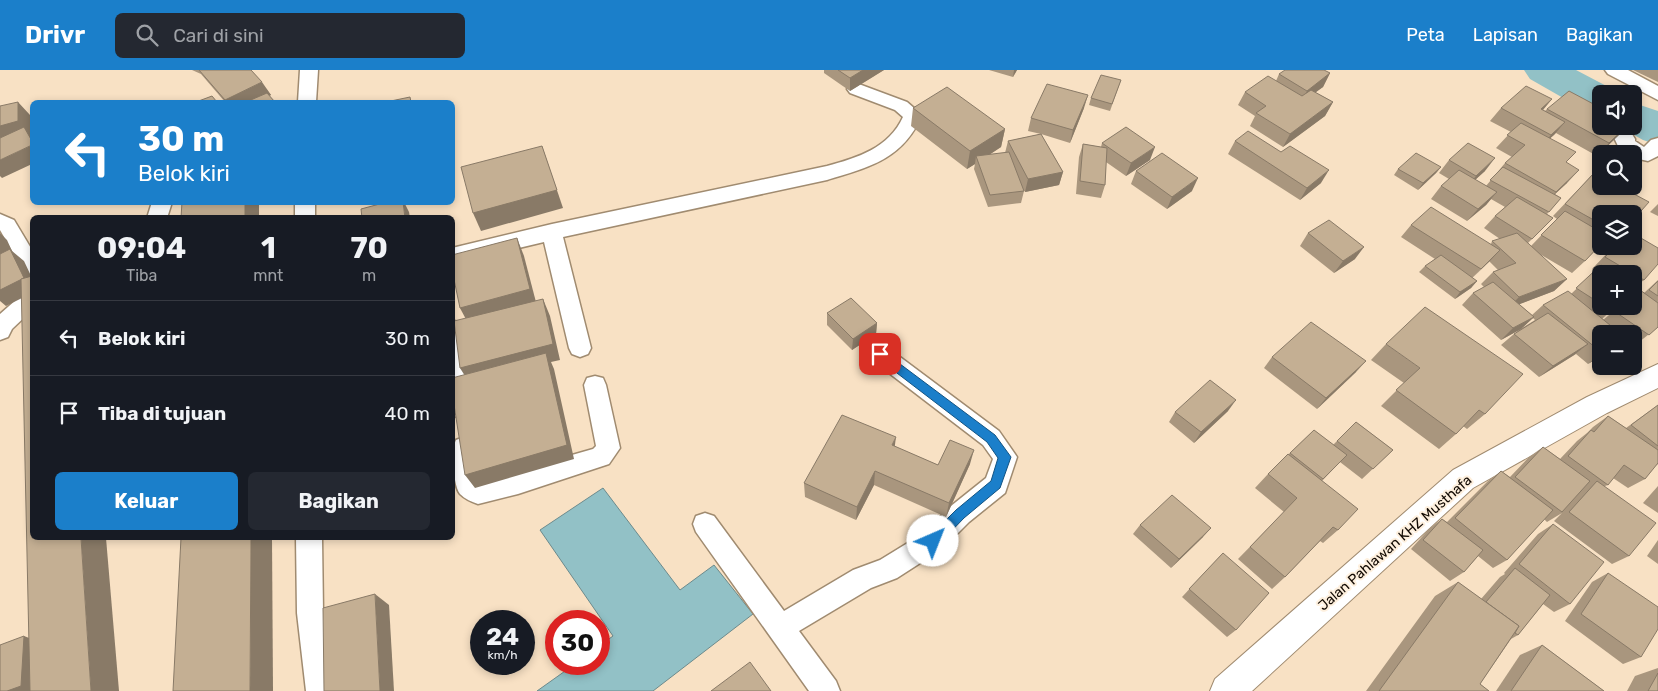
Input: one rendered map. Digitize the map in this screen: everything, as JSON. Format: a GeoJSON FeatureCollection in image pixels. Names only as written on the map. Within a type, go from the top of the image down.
{"type":"FeatureCollection","features":[{"type":"Feature","properties":{"kind":"street"},"geometry":{"type":"LineString","coordinates":[[307,100],[309,70]]}},
{"type":"Feature","properties":{"kind":"street"},"geometry":{"type":"LineString","coordinates":[[1614,70],[1658,94]]}},
{"type":"Feature","properties":{"kind":"street"},"geometry":{"type":"LineString","coordinates":[[455,255],[552,232],[827,173],[864,162],[893,146],[909,128],[913,115],[901,106],[856,89]]}},
{"type":"Feature","properties":{"kind":"street"},"geometry":{"type":"LineString","coordinates":[[1623,135],[1626,139],[1625,144],[1640,153],[1648,154],[1658,145]]}},
{"type":"Feature","properties":{"kind":"street"},"geometry":{"type":"LineString","coordinates":[[0,221],[6,225],[30,264]]}},
{"type":"Feature","properties":{"kind":"street"},"geometry":{"type":"LineString","coordinates":[[552,232],[580,348]]}},
{"type":"Feature","properties":{"kind":"street"},"geometry":{"type":"LineString","coordinates":[[0,331],[4,323],[30,300]]}},
{"type":"Feature","properties":{"kind":"street"},"geometry":{"type":"LineString","coordinates":[[780,628],[862,579],[888,569],[933,541],[960,514],[996,484],[1005,457],[991,438],[880,354]]}},
{"type":"Feature","properties":{"kind":"street","name":"Jalan Pahlawan KHZ Musthafa"},"geometry":{"type":"LineString","coordinates":[[1227,691],[1463,479],[1597,405],[1658,375]]}},
{"type":"Feature","properties":{"kind":"street"},"geometry":{"type":"LineString","coordinates":[[455,381],[468,486],[478,493],[518,483],[601,456],[608,448],[595,385]]}},
{"type":"Feature","properties":{"kind":"street"},"geometry":{"type":"LineString","coordinates":[[705,524],[826,691]]}},
{"type":"Feature","properties":{"kind":"street"},"geometry":{"type":"LineString","coordinates":[[309,540],[310,613],[320,691]]}},
{"type":"Feature","properties":{"kind":"water"},"geometry":{"type":"Polygon","coordinates":[[[603,488],[680,590],[714,565],[753,614],[653,691],[537,691],[560,675],[610,675],[610,638],[613,636],[610,632],[610,610],[595,610],[540,530],[603,488]]]}},
{"type":"Feature","properties":{"kind":"building"},"geometry":{"type":"Polygon","coordinates":[[[199,70],[251,70],[262,82],[225,100],[199,70]]]}},
{"type":"Feature","properties":{"kind":"building"},"geometry":{"type":"Polygon","coordinates":[[[838,70],[863,70],[850,78],[838,70]]]}},
{"type":"Feature","properties":{"kind":"building"},"geometry":{"type":"Polygon","coordinates":[[[1285,70],[1324,70],[1330,73],[1307,91],[1279,74],[1285,70]]]}},
{"type":"Feature","properties":{"kind":"building"},"geometry":{"type":"Polygon","coordinates":[[[1101,75],[1121,80],[1112,104],[1091,98],[1101,75]]]}},
{"type":"Feature","properties":{"kind":"building"},"geometry":{"type":"Polygon","coordinates":[[[1268,76],[1302,96],[1311,90],[1333,102],[1290,134],[1256,113],[1266,106],[1245,92],[1268,76]]]}},
{"type":"Feature","properties":{"kind":"building"},"geometry":{"type":"Polygon","coordinates":[[[1047,84],[1088,95],[1073,130],[1031,118],[1047,84]]]}},
{"type":"Feature","properties":{"kind":"building"},"geometry":{"type":"Polygon","coordinates":[[[1526,86],[1552,99],[1541,109],[1565,122],[1551,135],[1501,108],[1526,86]]]}},
{"type":"Feature","properties":{"kind":"building"},"geometry":{"type":"Polygon","coordinates":[[[947,87],[1005,129],[970,151],[913,108],[947,87]]]}},
{"type":"Feature","properties":{"kind":"building"},"geometry":{"type":"Polygon","coordinates":[[[1569,91],[1592,103],[1592,134],[1547,109],[1569,91]]]}},
{"type":"Feature","properties":{"kind":"building"},"geometry":{"type":"Polygon","coordinates":[[[267,93],[273,100],[251,100],[267,93]]]}},
{"type":"Feature","properties":{"kind":"building"},"geometry":{"type":"Polygon","coordinates":[[[212,96],[215,100],[201,100],[212,96]]]}},
{"type":"Feature","properties":{"kind":"building"},"geometry":{"type":"Polygon","coordinates":[[[410,97],[411,100],[396,100],[410,97]]]}},
{"type":"Feature","properties":{"kind":"building"},"geometry":{"type":"Polygon","coordinates":[[[18,102],[18,121],[0,126],[0,106],[18,102]]]}},
{"type":"Feature","properties":{"kind":"building"},"geometry":{"type":"Polygon","coordinates":[[[1521,123],[1576,152],[1566,162],[1579,170],[1556,192],[1505,163],[1525,145],[1507,135],[1521,123]]]}},
{"type":"Feature","properties":{"kind":"building"},"geometry":{"type":"Polygon","coordinates":[[[24,127],[30,138],[30,146],[0,160],[0,138],[24,127]]]}},
{"type":"Feature","properties":{"kind":"building"},"geometry":{"type":"Polygon","coordinates":[[[1126,127],[1155,147],[1131,163],[1102,143],[1126,127]]]}},
{"type":"Feature","properties":{"kind":"building"},"geometry":{"type":"Polygon","coordinates":[[[1248,131],[1281,152],[1290,146],[1329,170],[1307,188],[1235,141],[1248,131]]]}},
{"type":"Feature","properties":{"kind":"building"},"geometry":{"type":"Polygon","coordinates":[[[1041,134],[1063,172],[1028,179],[1008,141],[1041,134]]]}},
{"type":"Feature","properties":{"kind":"building"},"geometry":{"type":"Polygon","coordinates":[[[1594,135],[1617,135],[1609,143],[1594,135]]]}},
{"type":"Feature","properties":{"kind":"building"},"geometry":{"type":"Polygon","coordinates":[[[1468,143],[1495,158],[1476,176],[1449,160],[1468,143]]]}},
{"type":"Feature","properties":{"kind":"building"},"geometry":{"type":"Polygon","coordinates":[[[1083,144],[1107,148],[1105,185],[1080,181],[1083,144]]]}},
{"type":"Feature","properties":{"kind":"building"},"geometry":{"type":"Polygon","coordinates":[[[542,146],[557,190],[473,213],[461,167],[542,146]]]}},
{"type":"Feature","properties":{"kind":"building"},"geometry":{"type":"Polygon","coordinates":[[[1009,152],[1024,191],[990,195],[976,156],[1009,152]]]}},
{"type":"Feature","properties":{"kind":"building"},"geometry":{"type":"Polygon","coordinates":[[[1162,153],[1198,178],[1172,197],[1136,171],[1162,153]]]}},
{"type":"Feature","properties":{"kind":"building"},"geometry":{"type":"Polygon","coordinates":[[[1416,153],[1441,167],[1423,183],[1398,169],[1416,153]]]}},
{"type":"Feature","properties":{"kind":"building"},"geometry":{"type":"Polygon","coordinates":[[[1503,167],[1561,198],[1549,212],[1490,180],[1503,167]]]}},
{"type":"Feature","properties":{"kind":"building"},"geometry":{"type":"Polygon","coordinates":[[[1459,170],[1497,192],[1478,209],[1441,186],[1459,170]]]}},
{"type":"Feature","properties":{"kind":"building"},"geometry":{"type":"Polygon","coordinates":[[[1592,175],[1592,195],[1636,195],[1649,202],[1642,210],[1642,205],[1592,205],[1592,219],[1565,204],[1592,175]]]}},
{"type":"Feature","properties":{"kind":"building"},"geometry":{"type":"Polygon","coordinates":[[[1517,197],[1553,218],[1532,239],[1495,216],[1517,197]]]}},
{"type":"Feature","properties":{"kind":"building"},"geometry":{"type":"Polygon","coordinates":[[[182,205],[245,205],[245,215],[181,215],[182,205]]]}},
{"type":"Feature","properties":{"kind":"building"},"geometry":{"type":"Polygon","coordinates":[[[376,205],[403,205],[405,215],[362,215],[361,209],[376,205]]]}},
{"type":"Feature","properties":{"kind":"building"},"geometry":{"type":"Polygon","coordinates":[[[1431,207],[1500,250],[1481,269],[1411,225],[1431,207]]]}},
{"type":"Feature","properties":{"kind":"building"},"geometry":{"type":"Polygon","coordinates":[[[1565,211],[1592,227],[1592,254],[1585,261],[1541,235],[1565,211]]]}},
{"type":"Feature","properties":{"kind":"building"},"geometry":{"type":"Polygon","coordinates":[[[1329,220],[1364,247],[1343,261],[1308,233],[1329,220]]]}},
{"type":"Feature","properties":{"kind":"building"},"geometry":{"type":"Polygon","coordinates":[[[1517,233],[1567,279],[1519,297],[1493,272],[1516,263],[1492,241],[1517,233]]]}},
{"type":"Feature","properties":{"kind":"building"},"geometry":{"type":"Polygon","coordinates":[[[517,238],[530,289],[460,308],[455,284],[455,254],[517,238]]]}},
{"type":"Feature","properties":{"kind":"building"},"geometry":{"type":"Polygon","coordinates":[[[1642,239],[1658,248],[1658,264],[1644,280],[1642,279],[1642,265],[1619,265],[1605,257],[1607,255],[1642,255],[1642,239]]]}},
{"type":"Feature","properties":{"kind":"building"},"geometry":{"type":"Polygon","coordinates":[[[10,249],[24,278],[0,290],[0,254],[10,249]]]}},
{"type":"Feature","properties":{"kind":"building"},"geometry":{"type":"Polygon","coordinates":[[[1441,255],[1477,281],[1460,292],[1425,266],[1441,255]]]}},
{"type":"Feature","properties":{"kind":"building"},"geometry":{"type":"Polygon","coordinates":[[[1592,273],[1592,298],[1576,288],[1592,273]]]}},
{"type":"Feature","properties":{"kind":"building"},"geometry":{"type":"Polygon","coordinates":[[[30,277],[30,540],[81,540],[91,691],[30,691],[21,279],[30,277]]]}},
{"type":"Feature","properties":{"kind":"building"},"geometry":{"type":"Polygon","coordinates":[[[1658,281],[1658,296],[1649,290],[1658,281]]]}},
{"type":"Feature","properties":{"kind":"building"},"geometry":{"type":"Polygon","coordinates":[[[1493,282],[1534,317],[1513,328],[1473,293],[1493,282]]]}},
{"type":"Feature","properties":{"kind":"building"},"geometry":{"type":"Polygon","coordinates":[[[1568,291],[1592,310],[1592,315],[1598,315],[1610,325],[1592,325],[1592,345],[1543,305],[1568,291]]]}},
{"type":"Feature","properties":{"kind":"building"},"geometry":{"type":"Polygon","coordinates":[[[1642,291],[1658,303],[1658,327],[1649,335],[1642,330],[1642,325],[1634,325],[1620,315],[1642,315],[1642,291]]]}},
{"type":"Feature","properties":{"kind":"building"},"geometry":{"type":"Polygon","coordinates":[[[851,298],[877,323],[853,339],[827,313],[851,298]]]}},
{"type":"Feature","properties":{"kind":"building"},"geometry":{"type":"Polygon","coordinates":[[[543,299],[553,344],[460,368],[455,321],[543,299]]]}},
{"type":"Feature","properties":{"kind":"building"},"geometry":{"type":"Polygon","coordinates":[[[1425,307],[1523,374],[1485,414],[1479,410],[1456,434],[1396,390],[1420,368],[1386,344],[1425,307]]]}},
{"type":"Feature","properties":{"kind":"building"},"geometry":{"type":"Polygon","coordinates":[[[1548,313],[1588,344],[1553,366],[1514,334],[1548,313]]]}},
{"type":"Feature","properties":{"kind":"building"},"geometry":{"type":"Polygon","coordinates":[[[1311,322],[1366,361],[1326,398],[1272,357],[1311,322]]]}},
{"type":"Feature","properties":{"kind":"building"},"geometry":{"type":"Polygon","coordinates":[[[546,353],[567,445],[465,475],[455,411],[455,377],[546,353]]]}},
{"type":"Feature","properties":{"kind":"building"},"geometry":{"type":"Polygon","coordinates":[[[1210,380],[1236,400],[1201,432],[1175,412],[1210,380]]]}},
{"type":"Feature","properties":{"kind":"building"},"geometry":{"type":"Polygon","coordinates":[[[1658,405],[1658,446],[1631,425],[1658,405]]]}},
{"type":"Feature","properties":{"kind":"building"},"geometry":{"type":"Polygon","coordinates":[[[842,415],[896,437],[892,445],[938,465],[950,440],[974,450],[949,503],[875,471],[857,507],[804,483],[842,415]]]}},
{"type":"Feature","properties":{"kind":"building"},"geometry":{"type":"Polygon","coordinates":[[[1608,416],[1658,450],[1658,463],[1645,479],[1624,465],[1608,485],[1568,456],[1591,430],[1594,432],[1608,416]]]}},
{"type":"Feature","properties":{"kind":"building"},"geometry":{"type":"Polygon","coordinates":[[[1356,422],[1393,450],[1373,469],[1337,441],[1356,422]]]}},
{"type":"Feature","properties":{"kind":"building"},"geometry":{"type":"Polygon","coordinates":[[[1314,430],[1347,455],[1323,479],[1290,453],[1314,430]]]}},
{"type":"Feature","properties":{"kind":"building"},"geometry":{"type":"Polygon","coordinates":[[[1543,447],[1590,481],[1562,512],[1515,477],[1543,447]]]}},
{"type":"Feature","properties":{"kind":"building"},"geometry":{"type":"Polygon","coordinates":[[[1288,454],[1358,509],[1338,530],[1333,527],[1285,577],[1250,547],[1297,498],[1268,474],[1288,454]]]}},
{"type":"Feature","properties":{"kind":"building"},"geometry":{"type":"Polygon","coordinates":[[[1501,471],[1553,510],[1507,560],[1455,518],[1501,471]]]}},
{"type":"Feature","properties":{"kind":"building"},"geometry":{"type":"Polygon","coordinates":[[[1597,481],[1656,523],[1629,556],[1569,512],[1597,481]]]}},
{"type":"Feature","properties":{"kind":"building"},"geometry":{"type":"Polygon","coordinates":[[[1172,495],[1211,528],[1179,559],[1140,525],[1172,495]]]}},
{"type":"Feature","properties":{"kind":"building"},"geometry":{"type":"Polygon","coordinates":[[[1442,519],[1483,550],[1464,572],[1423,540],[1442,519]]]}},
{"type":"Feature","properties":{"kind":"building"},"geometry":{"type":"Polygon","coordinates":[[[1553,524],[1604,562],[1570,604],[1519,564],[1553,524]]]}},
{"type":"Feature","properties":{"kind":"building"},"geometry":{"type":"Polygon","coordinates":[[[181,540],[251,540],[250,691],[173,691],[181,540]]]}},
{"type":"Feature","properties":{"kind":"building"},"geometry":{"type":"Polygon","coordinates":[[[1223,553],[1269,593],[1236,630],[1189,589],[1223,553]]]}},
{"type":"Feature","properties":{"kind":"building"},"geometry":{"type":"Polygon","coordinates":[[[1515,568],[1550,595],[1518,635],[1515,633],[1519,626],[1486,602],[1515,568]]]}},
{"type":"Feature","properties":{"kind":"building"},"geometry":{"type":"Polygon","coordinates":[[[1608,573],[1658,607],[1658,629],[1641,657],[1581,614],[1608,573]]]}},
{"type":"Feature","properties":{"kind":"building"},"geometry":{"type":"Polygon","coordinates":[[[1458,582],[1519,626],[1480,684],[1489,691],[1379,691],[1458,582]]]}},
{"type":"Feature","properties":{"kind":"building"},"geometry":{"type":"Polygon","coordinates":[[[375,594],[380,691],[324,691],[323,608],[375,594]]]}},
{"type":"Feature","properties":{"kind":"building"},"geometry":{"type":"Polygon","coordinates":[[[24,636],[21,686],[7,691],[0,691],[0,645],[24,636]]]}},
{"type":"Feature","properties":{"kind":"building"},"geometry":{"type":"Polygon","coordinates":[[[1542,645],[1604,691],[1511,691],[1542,645]]]}},
{"type":"Feature","properties":{"kind":"building"},"geometry":{"type":"Polygon","coordinates":[[[750,662],[771,691],[711,691],[750,662]]]}},
{"type":"Feature","properties":{"kind":"building"},"geometry":{"type":"Polygon","coordinates":[[[1658,673],[1658,691],[1648,691],[1658,673]]]}},
{"type":"Feature","properties":{"kind":"waterway"},"geometry":{"type":"LineString","coordinates":[[1544,70],[1592,96]]}},
{"type":"Feature","properties":{"kind":"waterway"},"geometry":{"type":"LineString","coordinates":[[1642,121],[1658,130]]}},
{"type":"Feature","properties":{"kind":"route"},"geometry":{"type":"LineString","coordinates":[[880,354],[991,438],[1005,457],[996,484],[960,514],[933,541]]}}]}
